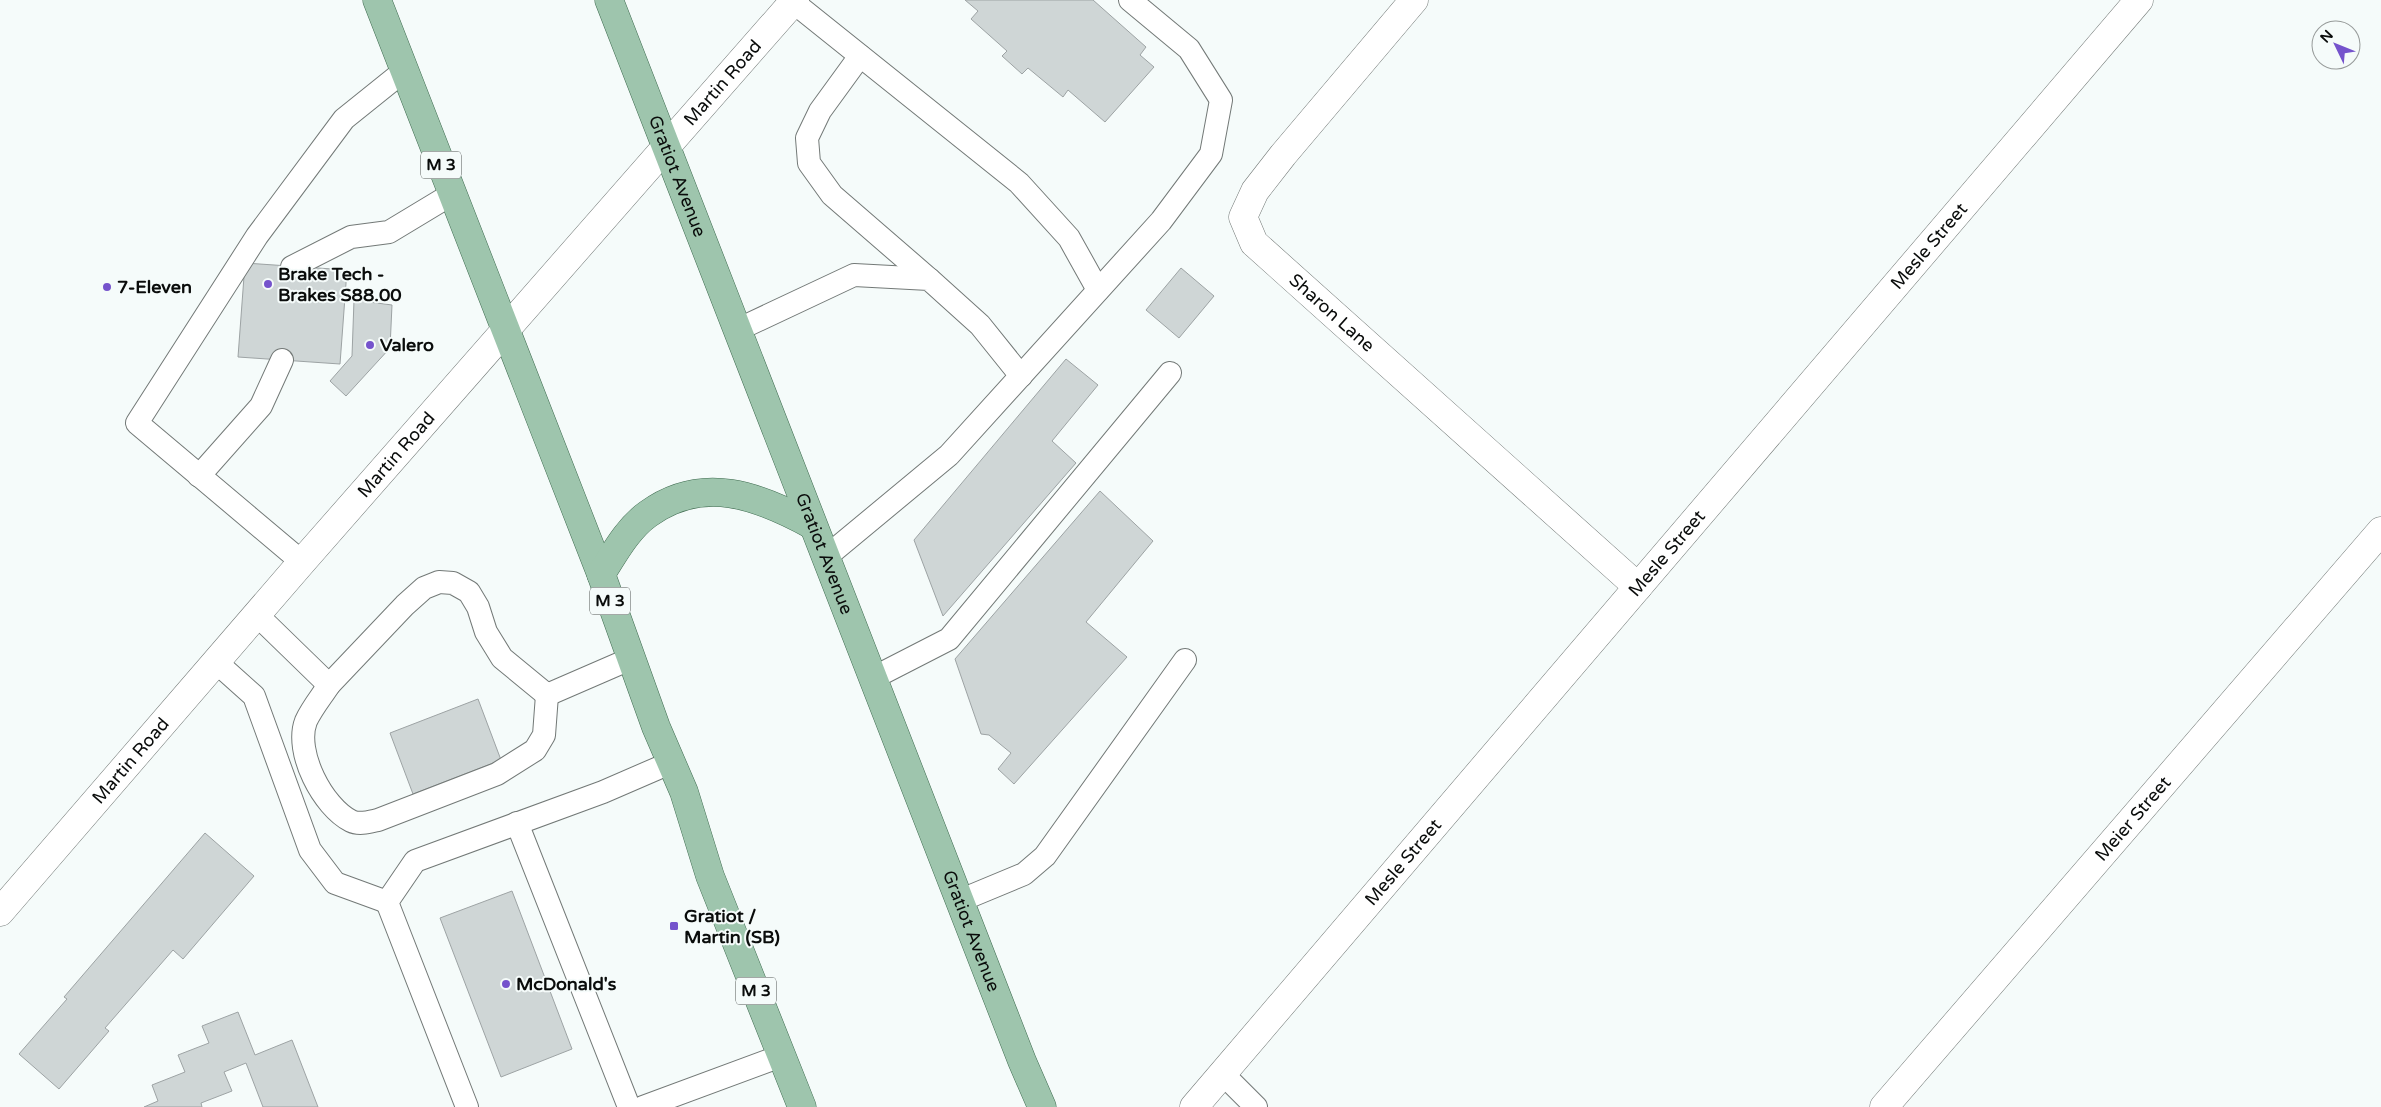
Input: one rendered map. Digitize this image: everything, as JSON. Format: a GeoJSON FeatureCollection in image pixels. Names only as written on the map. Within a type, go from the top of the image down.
{"type":"FeatureCollection","features":[{"type":"Feature","properties":{"kind":"main road","name":"M 3"},"geometry":{"type":"LineString","coordinates":[[377,0],[601,574],[630,659],[670,763],[684,792],[710,876],[802,1107]]}},
{"type":"Feature","properties":{"kind":"main road","name":"Gratiot Avenue"},"geometry":{"type":"LineString","coordinates":[[609,0],[959,901],[1042,1107]]}},
{"type":"Feature","properties":{"kind":"main road"},"geometry":{"type":"LineString","coordinates":[[601,574],[625,537],[647,514],[685,497],[711,492],[742,494],[778,506],[812,525]]}},
{"type":"Feature","properties":{"kind":"street","name":"Sharon Lane"},"geometry":{"type":"LineString","coordinates":[[1414,0],[1283,155],[1255,192],[1243,217],[1254,243],[1638,587]]}},
{"type":"Feature","properties":{"kind":"street","name":"Mesle Street"},"geometry":{"type":"LineString","coordinates":[[1194,1107],[2139,0]]}},
{"type":"Feature","properties":{"kind":"street","name":"Martin Road"},"geometry":{"type":"LineString","coordinates":[[0,912],[256,614],[794,1]]}},
{"type":"Feature","properties":{"kind":"street","name":"Meier Street"},"geometry":{"type":"LineString","coordinates":[[1884,1107],[2381,531]]}},
{"type":"Feature","properties":{"kind":"lane"},"geometry":{"type":"LineString","coordinates":[[826,557],[948,455],[1161,221],[1211,154],[1221,100],[1189,50],[1130,0]]}},
{"type":"Feature","properties":{"kind":"lane"},"geometry":{"type":"LineString","coordinates":[[794,1],[1019,182],[1069,238],[1098,290]]}},
{"type":"Feature","properties":{"kind":"lane"},"geometry":{"type":"LineString","coordinates":[[860,56],[820,112],[807,138],[809,163],[832,195],[980,325],[1021,376]]}},
{"type":"Feature","properties":{"kind":"lane"},"geometry":{"type":"LineString","coordinates":[[302,562],[137,423],[257,236],[344,119],[405,70]]}},
{"type":"Feature","properties":{"kind":"lane"},"geometry":{"type":"LineString","coordinates":[[292,266],[351,237],[389,232],[452,194]]}},
{"type":"Feature","properties":{"kind":"lane"},"geometry":{"type":"LineString","coordinates":[[737,330],[854,275],[928,280]]}},
{"type":"Feature","properties":{"kind":"lane"},"geometry":{"type":"LineString","coordinates":[[199,476],[261,406],[282,360]]}},
{"type":"Feature","properties":{"kind":"lane"},"geometry":{"type":"LineString","coordinates":[[873,678],[949,639],[1170,373]]}},
{"type":"Feature","properties":{"kind":"lane"},"geometry":{"type":"LineString","coordinates":[[439,582],[453,583],[469,592],[478,607],[486,632],[502,658],[547,695],[544,735],[535,750],[521,761],[497,774],[378,820],[363,823],[352,822],[336,810],[323,796],[309,767],[304,738],[306,722],[329,685],[424,588],[439,582]]}},
{"type":"Feature","properties":{"kind":"lane"},"geometry":{"type":"LineString","coordinates":[[256,614],[329,685]]}},
{"type":"Feature","properties":{"kind":"lane"},"geometry":{"type":"LineString","coordinates":[[547,695],[630,659]]}},
{"type":"Feature","properties":{"kind":"lane"},"geometry":{"type":"LineString","coordinates":[[959,901],[1024,874],[1045,856],[1185,660]]}},
{"type":"Feature","properties":{"kind":"lane"},"geometry":{"type":"LineString","coordinates":[[216,662],[254,696],[310,850],[335,883],[387,902],[467,1107]]}},
{"type":"Feature","properties":{"kind":"lane"},"geometry":{"type":"LineString","coordinates":[[387,902],[415,861],[517,824],[670,763]]}},
{"type":"Feature","properties":{"kind":"lane"},"geometry":{"type":"LineString","coordinates":[[517,824],[629,1107]]}},
{"type":"Feature","properties":{"kind":"lane"},"geometry":{"type":"LineString","coordinates":[[644,1107],[781,1056]]}},
{"type":"Feature","properties":{"kind":"lane"},"geometry":{"type":"LineString","coordinates":[[1222,1074],[1256,1107]]}},
{"type":"Feature","properties":{"kind":"building"},"geometry":{"type":"Polygon","coordinates":[[[965,0],[1093,0],[1146,47],[1140,55],[1154,67],[1105,122],[1068,90],[1063,97],[1028,68],[1022,74],[1002,56],[1007,51],[971,19],[978,11],[965,0]]]}},
{"type":"Feature","properties":{"kind":"building"},"geometry":{"type":"Polygon","coordinates":[[[245,263],[347,270],[340,364],[238,357],[245,263]]]}},
{"type":"Feature","properties":{"kind":"building"},"geometry":{"type":"Polygon","coordinates":[[[1181,268],[1214,296],[1179,338],[1146,310],[1181,268]]]}},
{"type":"Feature","properties":{"kind":"building"},"geometry":{"type":"Polygon","coordinates":[[[354,300],[392,305],[390,348],[346,396],[330,381],[352,356],[354,300]]]}},
{"type":"Feature","properties":{"kind":"building"},"geometry":{"type":"Polygon","coordinates":[[[1066,359],[1098,385],[1052,441],[1076,463],[943,616],[914,540],[1066,359]]]}},
{"type":"Feature","properties":{"kind":"building"},"geometry":{"type":"Polygon","coordinates":[[[1100,491],[1153,541],[1086,622],[1127,657],[1014,784],[998,769],[1011,753],[989,735],[981,734],[955,659],[1100,491]]]}},
{"type":"Feature","properties":{"kind":"building"},"geometry":{"type":"Polygon","coordinates":[[[478,699],[501,760],[413,794],[390,733],[478,699]]]}},
{"type":"Feature","properties":{"kind":"building"},"geometry":{"type":"Polygon","coordinates":[[[205,833],[254,876],[183,959],[173,950],[105,1028],[109,1031],[59,1089],[19,1054],[67,999],[64,997],[205,833]]]}},
{"type":"Feature","properties":{"kind":"building","name":"McDonald's"},"geometry":{"type":"Polygon","coordinates":[[[512,891],[572,1049],[501,1077],[440,918],[512,891]]]}},
{"type":"Feature","properties":{"kind":"building"},"geometry":{"type":"Polygon","coordinates":[[[238,1012],[255,1055],[292,1040],[318,1107],[263,1107],[246,1063],[224,1072],[232,1091],[201,1103],[202,1107],[144,1107],[158,1101],[152,1085],[185,1072],[178,1055],[209,1043],[202,1026],[238,1012]]]}},
{"type":"Feature","properties":{"kind":"place","name":"Brake Tech - Brakes S88.00"},"geometry":{"type":"Point","coordinates":[268,284]}},
{"type":"Feature","properties":{"kind":"place","name":"7-Eleven"},"geometry":{"type":"Point","coordinates":[107,287]}},
{"type":"Feature","properties":{"kind":"place","name":"Valero"},"geometry":{"type":"Point","coordinates":[370,345]}},
{"type":"Feature","properties":{"kind":"place","name":"Gratiot / Martin (SB)"},"geometry":{"type":"Point","coordinates":[674,926]}},
{"type":"Feature","properties":{"kind":"place","name":"McDonald's"},"geometry":{"type":"Point","coordinates":[506,984]}}]}
